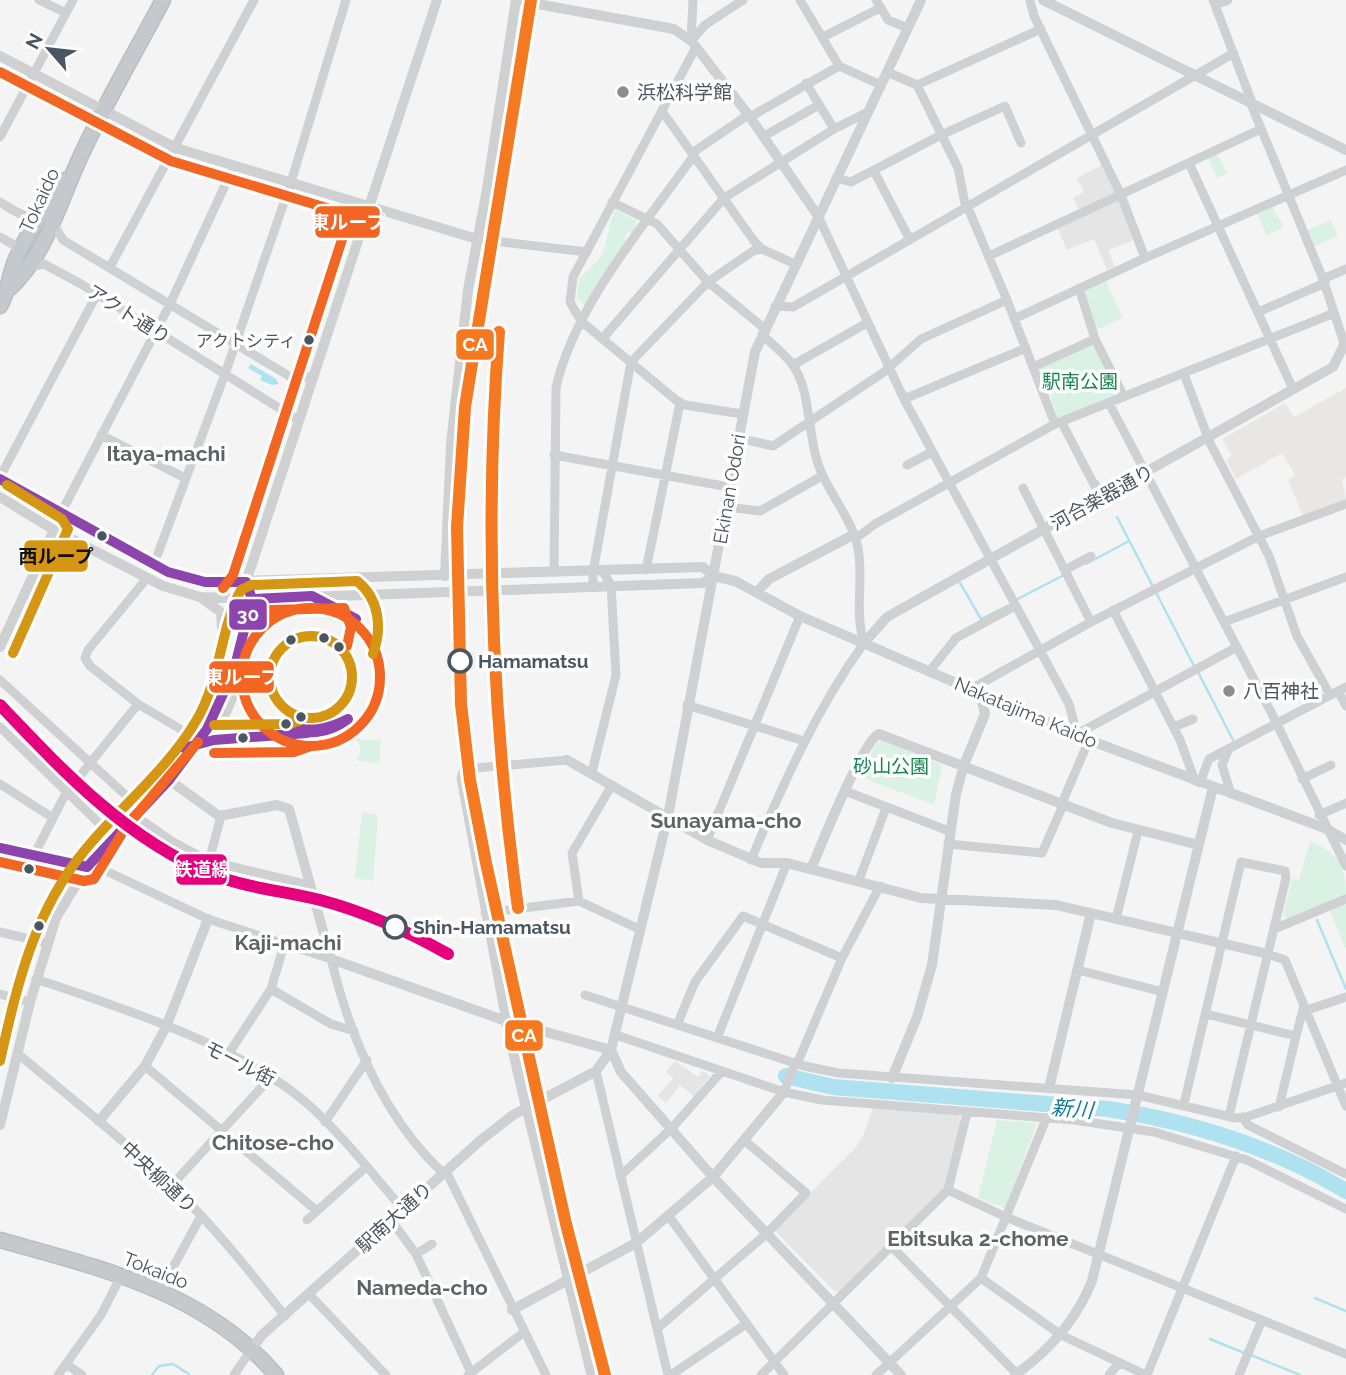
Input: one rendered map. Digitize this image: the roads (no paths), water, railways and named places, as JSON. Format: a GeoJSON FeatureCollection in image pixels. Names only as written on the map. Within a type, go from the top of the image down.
{"type":"FeatureCollection","features":[{"type":"Feature","properties":{"kind":"highway","name":"Tokaido"},"geometry":{"type":"LineString","coordinates":[[0,306],[10,288],[12,269],[23,263],[163,0]]}},
{"type":"Feature","properties":{"kind":"highway","name":"Tokaido"},"geometry":{"type":"LineString","coordinates":[[0,1240],[121,1276],[206,1313],[251,1350],[276,1375]]}},
{"type":"Feature","properties":{"kind":"street"},"geometry":{"type":"LineString","coordinates":[[39,0],[66,13]]}},
{"type":"Feature","properties":{"kind":"street"},"geometry":{"type":"LineString","coordinates":[[1,131],[73,0]]}},
{"type":"Feature","properties":{"kind":"street"},"geometry":{"type":"LineString","coordinates":[[110,267],[254,0]]}},
{"type":"Feature","properties":{"kind":"street"},"geometry":{"type":"LineString","coordinates":[[154,564],[225,374],[291,182],[346,0]]}},
{"type":"Feature","properties":{"kind":"street"},"geometry":{"type":"LineString","coordinates":[[86,867],[100,856],[131,806],[187,733],[221,674],[298,420],[437,0]]}},
{"type":"Feature","properties":{"kind":"street"},"geometry":{"type":"LineString","coordinates":[[445,576],[454,409],[477,239],[515,0],[674,29],[694,44],[764,136],[818,216],[888,368],[989,561],[1069,704],[1077,734],[1237,647]]}},
{"type":"Feature","properties":{"kind":"street"},"geometry":{"type":"LineString","coordinates":[[692,0],[694,44]]}},
{"type":"Feature","properties":{"kind":"street"},"geometry":{"type":"LineString","coordinates":[[742,414],[680,403],[581,321],[570,302],[569,293],[612,202],[705,25],[743,0]]}},
{"type":"Feature","properties":{"kind":"street"},"geometry":{"type":"LineString","coordinates":[[800,0],[839,66],[881,85]]}},
{"type":"Feature","properties":{"kind":"street","name":"Ekinan Odori"},"geometry":{"type":"LineString","coordinates":[[617,1033],[668,816],[753,358],[763,331],[921,0]]}},
{"type":"Feature","properties":{"kind":"street"},"geometry":{"type":"LineString","coordinates":[[1030,0],[1041,29],[1121,195],[1145,258]]}},
{"type":"Feature","properties":{"kind":"street"},"geometry":{"type":"LineString","coordinates":[[1228,0],[1214,2],[1261,129],[1324,281],[1345,351]]}},
{"type":"Feature","properties":{"kind":"street"},"geometry":{"type":"LineString","coordinates":[[1048,1],[1346,150]]}},
{"type":"Feature","properties":{"kind":"street"},"geometry":{"type":"LineString","coordinates":[[823,37],[878,4],[888,20],[908,28]]}},
{"type":"Feature","properties":{"kind":"street"},"geometry":{"type":"LineString","coordinates":[[917,85],[1041,29]]}},
{"type":"Feature","properties":{"kind":"street"},"geometry":{"type":"LineString","coordinates":[[775,306],[793,307],[1234,53]]}},
{"type":"Feature","properties":{"kind":"street"},"geometry":{"type":"LineString","coordinates":[[0,56],[176,148],[477,239],[587,252]]}},
{"type":"Feature","properties":{"kind":"street"},"geometry":{"type":"LineString","coordinates":[[554,572],[556,387],[581,321],[693,154],[749,116],[839,66]]}},
{"type":"Feature","properties":{"kind":"street"},"geometry":{"type":"LineString","coordinates":[[887,72],[917,85],[958,169],[967,208],[1033,367],[1058,423],[1101,498]]}},
{"type":"Feature","properties":{"kind":"street"},"geometry":{"type":"LineString","coordinates":[[806,83],[834,129]]}},
{"type":"Feature","properties":{"kind":"street"},"geometry":{"type":"LineString","coordinates":[[764,136],[819,105]]}},
{"type":"Feature","properties":{"kind":"street"},"geometry":{"type":"LineString","coordinates":[[836,178],[851,182],[941,135],[1005,106],[1021,144]]}},
{"type":"Feature","properties":{"kind":"street"},"geometry":{"type":"LineString","coordinates":[[662,111],[762,249],[795,264]]}},
{"type":"Feature","properties":{"kind":"street"},"geometry":{"type":"LineString","coordinates":[[603,338],[724,198],[834,129],[868,112]]}},
{"type":"Feature","properties":{"kind":"street"},"geometry":{"type":"LineString","coordinates":[[989,256],[1261,129]]}},
{"type":"Feature","properties":{"kind":"street"},"geometry":{"type":"LineString","coordinates":[[1189,163],[1293,389]]}},
{"type":"Feature","properties":{"kind":"street"},"geometry":{"type":"LineString","coordinates":[[61,513],[170,304],[234,166]]}},
{"type":"Feature","properties":{"kind":"street"},"geometry":{"type":"LineString","coordinates":[[1014,319],[1346,170]]}},
{"type":"Feature","properties":{"kind":"street"},"geometry":{"type":"LineString","coordinates":[[874,171],[910,240]]}},
{"type":"Feature","properties":{"kind":"street"},"geometry":{"type":"LineString","coordinates":[[0,202],[24,216],[48,216]]}},
{"type":"Feature","properties":{"kind":"street"},"geometry":{"type":"LineString","coordinates":[[612,202],[657,223],[708,282],[763,331],[793,365],[803,391],[811,446],[822,476],[854,537],[859,556],[857,606],[864,643],[839,679],[804,741],[751,860]]}},
{"type":"Feature","properties":{"kind":"street","name":"アクト通り"},"geometry":{"type":"LineString","coordinates":[[48,216],[63,240],[294,379],[314,376]]}},
{"type":"Feature","properties":{"kind":"street"},"geometry":{"type":"LineString","coordinates":[[0,237],[14,245],[23,263]]}},
{"type":"Feature","properties":{"kind":"street"},"geometry":{"type":"LineString","coordinates":[[593,587],[598,572],[632,362],[708,282],[753,251],[762,249]]}},
{"type":"Feature","properties":{"kind":"street","name":"アクト通り"},"geometry":{"type":"LineString","coordinates":[[23,263],[44,264],[97,294],[298,420]]}},
{"type":"Feature","properties":{"kind":"street"},"geometry":{"type":"LineString","coordinates":[[1258,312],[1346,269]]}},
{"type":"Feature","properties":{"kind":"street"},"geometry":{"type":"LineString","coordinates":[[1079,288],[1095,339],[1124,397]]}},
{"type":"Feature","properties":{"kind":"street"},"geometry":{"type":"LineString","coordinates":[[97,294],[0,478],[154,564],[196,580],[244,593]]}},
{"type":"Feature","properties":{"kind":"street"},"geometry":{"type":"LineString","coordinates":[[738,439],[773,446],[888,368],[921,339],[1007,300]]}},
{"type":"Feature","properties":{"kind":"street"},"geometry":{"type":"LineString","coordinates":[[757,592],[769,579],[854,537],[1058,423],[1332,314]]}},
{"type":"Feature","properties":{"kind":"street"},"geometry":{"type":"LineString","coordinates":[[793,365],[867,323]]}},
{"type":"Feature","properties":{"kind":"street"},"geometry":{"type":"LineString","coordinates":[[1033,367],[1095,339]]}},
{"type":"Feature","properties":{"kind":"street"},"geometry":{"type":"LineString","coordinates":[[904,399],[1026,348]]}},
{"type":"Feature","properties":{"kind":"street","name":"河合楽器通り"},"geometry":{"type":"LineString","coordinates":[[864,643],[887,617],[1209,439],[1336,365],[1345,351]]}},
{"type":"Feature","properties":{"kind":"street"},"geometry":{"type":"LineString","coordinates":[[1184,374],[1209,439],[1259,536],[1297,636],[1346,706]]}},
{"type":"Feature","properties":{"kind":"street"},"geometry":{"type":"LineString","coordinates":[[646,570],[680,403]]}},
{"type":"Feature","properties":{"kind":"street"},"geometry":{"type":"LineString","coordinates":[[1109,403],[1237,647],[1346,866]]}},
{"type":"Feature","properties":{"kind":"street"},"geometry":{"type":"LineString","coordinates":[[101,435],[185,478]]}},
{"type":"Feature","properties":{"kind":"street"},"geometry":{"type":"LineString","coordinates":[[907,465],[932,452]]}},
{"type":"Feature","properties":{"kind":"street"},"geometry":{"type":"LineString","coordinates":[[554,455],[729,487]]}},
{"type":"Feature","properties":{"kind":"street"},"geometry":{"type":"LineString","coordinates":[[726,507],[760,511],[822,476]]}},
{"type":"Feature","properties":{"kind":"street"},"geometry":{"type":"LineString","coordinates":[[1023,488],[1091,622]]}},
{"type":"Feature","properties":{"kind":"street"},"geometry":{"type":"LineString","coordinates":[[0,498],[54,530],[146,578],[200,597],[216,607],[222,617],[211,676],[213,683]]}},
{"type":"Feature","properties":{"kind":"street"},"geometry":{"type":"LineString","coordinates":[[985,714],[975,691],[1040,649],[1259,536],[1346,504]]}},
{"type":"Feature","properties":{"kind":"street"},"geometry":{"type":"LineString","coordinates":[[0,647],[54,530]]}},
{"type":"Feature","properties":{"kind":"street"},"geometry":{"type":"LineString","coordinates":[[1066,573],[1091,556]]}},
{"type":"Feature","properties":{"kind":"street","name":"Nakatajima Kaido"},"geometry":{"type":"LineString","coordinates":[[244,593],[259,580],[703,567],[713,576],[735,581],[800,616],[1089,740],[1327,829],[1346,830]]}},
{"type":"Feature","properties":{"kind":"street"},"geometry":{"type":"LineString","coordinates":[[592,772],[615,684],[611,585],[598,572]]}},
{"type":"Feature","properties":{"kind":"street"},"geometry":{"type":"LineString","coordinates":[[200,597],[244,593],[703,583],[713,576]]}},
{"type":"Feature","properties":{"kind":"street"},"geometry":{"type":"LineString","coordinates":[[1224,622],[1346,577]]}},
{"type":"Feature","properties":{"kind":"street"},"geometry":{"type":"LineString","coordinates":[[146,578],[88,650],[85,658],[90,666],[138,704],[187,733]]}},
{"type":"Feature","properties":{"kind":"street"},"geometry":{"type":"LineString","coordinates":[[131,806],[169,780],[195,747],[227,691],[239,650],[244,593]]}},
{"type":"Feature","properties":{"kind":"street"},"geometry":{"type":"LineString","coordinates":[[207,699],[244,593]]}},
{"type":"Feature","properties":{"kind":"street"},"geometry":{"type":"LineString","coordinates":[[929,672],[956,638],[1014,603]]}},
{"type":"Feature","properties":{"kind":"street"},"geometry":{"type":"LineString","coordinates":[[1114,610],[1174,727],[1198,782]]}},
{"type":"Feature","properties":{"kind":"street"},"geometry":{"type":"LineString","coordinates":[[707,841],[800,616]]}},
{"type":"Feature","properties":{"kind":"street"},"geometry":{"type":"LineString","coordinates":[[0,1125],[46,943],[61,908],[86,867],[90,852],[106,830],[152,788],[180,756],[195,747],[218,743],[235,695],[239,650]]}},
{"type":"Feature","properties":{"kind":"street"},"geometry":{"type":"LineString","coordinates":[[0,680],[131,806],[173,842],[209,861],[309,885]]}},
{"type":"Feature","properties":{"kind":"street"},"geometry":{"type":"LineString","coordinates":[[1198,782],[1209,759],[1338,691]]}},
{"type":"Feature","properties":{"kind":"street"},"geometry":{"type":"LineString","coordinates":[[34,855],[66,793],[138,704]]}},
{"type":"Feature","properties":{"kind":"street"},"geometry":{"type":"LineString","coordinates":[[891,1078],[930,977],[949,831],[964,765],[985,714],[1006,704]]}},
{"type":"Feature","properties":{"kind":"street"},"geometry":{"type":"LineString","coordinates":[[687,705],[804,741]]}},
{"type":"Feature","properties":{"kind":"street"},"geometry":{"type":"LineString","coordinates":[[1174,727],[1193,719]]}},
{"type":"Feature","properties":{"kind":"street"},"geometry":{"type":"LineString","coordinates":[[0,727],[106,830]]}},
{"type":"Feature","properties":{"kind":"street"},"geometry":{"type":"LineString","coordinates":[[811,869],[845,791],[877,735],[890,736],[1138,831],[1199,845]]}},
{"type":"Feature","properties":{"kind":"street"},"geometry":{"type":"LineString","coordinates":[[948,844],[1042,853],[1089,740]]}},
{"type":"Feature","properties":{"kind":"street"},"geometry":{"type":"LineString","coordinates":[[1230,747],[1222,765],[1231,794]]}},
{"type":"Feature","properties":{"kind":"street"},"geometry":{"type":"LineString","coordinates":[[591,1375],[566,1281],[506,1021],[461,778],[464,769],[567,760],[592,772],[707,841],[751,860],[774,865],[787,863],[921,898],[1038,903],[1178,932],[1285,960],[1342,1084],[1346,1106]]}},
{"type":"Feature","properties":{"kind":"street"},"geometry":{"type":"LineString","coordinates":[[1302,779],[1331,765]]}},
{"type":"Feature","properties":{"kind":"street"},"geometry":{"type":"LineString","coordinates":[[169,780],[220,816],[277,804],[289,809],[342,1005],[367,1060],[415,1146],[444,1172],[544,1374]]}},
{"type":"Feature","properties":{"kind":"street"},"geometry":{"type":"LineString","coordinates":[[0,784],[53,818]]}},
{"type":"Feature","properties":{"kind":"street"},"geometry":{"type":"LineString","coordinates":[[579,901],[572,853],[612,785]]}},
{"type":"Feature","properties":{"kind":"street"},"geometry":{"type":"LineString","coordinates":[[891,1246],[950,1309],[1017,1374],[1061,1335],[1087,1293],[1100,1254],[1213,787]]}},
{"type":"Feature","properties":{"kind":"street"},"geometry":{"type":"LineString","coordinates":[[845,791],[949,831]]}},
{"type":"Feature","properties":{"kind":"street"},"geometry":{"type":"LineString","coordinates":[[1319,815],[1346,803]]}},
{"type":"Feature","properties":{"kind":"street"},"geometry":{"type":"LineString","coordinates":[[859,880],[886,807]]}},
{"type":"Feature","properties":{"kind":"street"},"geometry":{"type":"LineString","coordinates":[[209,861],[220,816]]}},
{"type":"Feature","properties":{"kind":"street"},"geometry":{"type":"LineString","coordinates":[[1327,829],[1346,840]]}},
{"type":"Feature","properties":{"kind":"street"},"geometry":{"type":"LineString","coordinates":[[1116,919],[1138,831]]}},
{"type":"Feature","properties":{"kind":"street"},"geometry":{"type":"LineString","coordinates":[[0,848],[104,870],[208,919],[506,1021],[611,1050]]}},
{"type":"Feature","properties":{"kind":"street"},"geometry":{"type":"LineString","coordinates":[[1184,1104],[1240,867],[1244,860],[1286,873],[1229,1116]]}},
{"type":"Feature","properties":{"kind":"street"},"geometry":{"type":"LineString","coordinates":[[717,1038],[787,863]]}},
{"type":"Feature","properties":{"kind":"street"},"geometry":{"type":"LineString","coordinates":[[512,1310],[636,1243],[713,1177],[785,1090],[842,958],[880,886]]}},
{"type":"Feature","properties":{"kind":"street"},"geometry":{"type":"LineString","coordinates":[[1274,929],[1346,899]]}},
{"type":"Feature","properties":{"kind":"street"},"geometry":{"type":"LineString","coordinates":[[485,914],[579,901],[641,930]]}},
{"type":"Feature","properties":{"kind":"street"},"geometry":{"type":"LineString","coordinates":[[1049,1088],[1090,913]]}},
{"type":"Feature","properties":{"kind":"street"},"geometry":{"type":"LineString","coordinates":[[677,1024],[695,982],[743,916],[763,922],[842,958]]}},
{"type":"Feature","properties":{"kind":"street"},"geometry":{"type":"LineString","coordinates":[[99,1121],[145,1066],[166,1027],[208,919]]}},
{"type":"Feature","properties":{"kind":"street"},"geometry":{"type":"LineString","coordinates":[[0,932],[46,943]]}},
{"type":"Feature","properties":{"kind":"street"},"geometry":{"type":"LineString","coordinates":[[229,1053],[271,989],[284,945]]}},
{"type":"Feature","properties":{"kind":"street"},"geometry":{"type":"LineString","coordinates":[[1078,970],[1163,992]]}},
{"type":"Feature","properties":{"kind":"street","name":"モール街"},"geometry":{"type":"LineString","coordinates":[[36,979],[107,1003],[229,1053],[271,1077],[311,1107],[403,1209]]}},
{"type":"Feature","properties":{"kind":"street"},"geometry":{"type":"LineString","coordinates":[[271,989],[331,1024],[354,1031]]}},
{"type":"Feature","properties":{"kind":"street"},"geometry":{"type":"LineString","coordinates":[[0,994],[30,1002]]}},
{"type":"Feature","properties":{"kind":"street"},"geometry":{"type":"LineString","coordinates":[[585,995],[795,1066],[839,1073],[1049,1088],[1184,1104],[1242,1117],[1342,1084]]}},
{"type":"Feature","properties":{"kind":"street"},"geometry":{"type":"LineString","coordinates":[[1306,1008],[1346,997]]}},
{"type":"Feature","properties":{"kind":"street"},"geometry":{"type":"LineString","coordinates":[[1279,1107],[1296,1036],[1306,1008]]}},
{"type":"Feature","properties":{"kind":"street"},"geometry":{"type":"LineString","coordinates":[[1206,1014],[1296,1036]]}},
{"type":"Feature","properties":{"kind":"street"},"geometry":{"type":"LineString","coordinates":[[746,1324],[670,1375],[596,1071],[611,1050],[617,1033],[722,1071],[822,1100],[1131,1126],[1236,1156],[1290,1179],[1346,1209]]}},
{"type":"Feature","properties":{"kind":"street"},"geometry":{"type":"LineString","coordinates":[[611,1050],[621,1072],[713,1177],[765,1235],[901,1375]]}},
{"type":"Feature","properties":{"kind":"street","name":"中央柳通り"},"geometry":{"type":"LineString","coordinates":[[18,1054],[99,1121],[171,1186],[201,1216],[285,1315]]}},
{"type":"Feature","properties":{"kind":"street"},"geometry":{"type":"LineString","coordinates":[[325,1122],[367,1060]]}},
{"type":"Feature","properties":{"kind":"street"},"geometry":{"type":"LineString","coordinates":[[145,1066],[317,1211]]}},
{"type":"Feature","properties":{"kind":"street","name":"駅南大通り"},"geometry":{"type":"LineString","coordinates":[[251,1350],[262,1335],[490,1132],[546,1096],[596,1071]]}},
{"type":"Feature","properties":{"kind":"street"},"geometry":{"type":"LineString","coordinates":[[620,1176],[672,1128],[722,1071]]}},
{"type":"Feature","properties":{"kind":"street"},"geometry":{"type":"LineString","coordinates":[[171,1186],[271,1077]]}},
{"type":"Feature","properties":{"kind":"street"},"geometry":{"type":"LineString","coordinates":[[761,1375],[948,1190],[967,1113]]}},
{"type":"Feature","properties":{"kind":"street"},"geometry":{"type":"LineString","coordinates":[[1242,1117],[1248,1125],[1346,1174]]}},
{"type":"Feature","properties":{"kind":"street"},"geometry":{"type":"LineString","coordinates":[[877,1375],[891,1365],[981,1278],[1045,1119]]}},
{"type":"Feature","properties":{"kind":"street"},"geometry":{"type":"LineString","coordinates":[[659,1327],[765,1235],[806,1193],[744,1140]]}},
{"type":"Feature","properties":{"kind":"street"},"geometry":{"type":"LineString","coordinates":[[981,1278],[1061,1335],[1147,1375],[1236,1156]]}},
{"type":"Feature","properties":{"kind":"street"},"geometry":{"type":"LineString","coordinates":[[307,1220],[366,1167]]}},
{"type":"Feature","properties":{"kind":"street"},"geometry":{"type":"LineString","coordinates":[[948,1190],[1006,1217],[1346,1354]]}},
{"type":"Feature","properties":{"kind":"street"},"geometry":{"type":"LineString","coordinates":[[668,1215],[784,1375]]}},
{"type":"Feature","properties":{"kind":"street"},"geometry":{"type":"LineString","coordinates":[[160,1291],[201,1216]]}},
{"type":"Feature","properties":{"kind":"street"},"geometry":{"type":"LineString","coordinates":[[391,1220],[416,1254],[470,1374],[523,1333]]}},
{"type":"Feature","properties":{"kind":"street"},"geometry":{"type":"LineString","coordinates":[[416,1254],[432,1244]]}},
{"type":"Feature","properties":{"kind":"street"},"geometry":{"type":"LineString","coordinates":[[58,1375],[101,1315],[121,1276]]}},
{"type":"Feature","properties":{"kind":"street"},"geometry":{"type":"LineString","coordinates":[[309,1294],[386,1375]]}},
{"type":"Feature","properties":{"kind":"street"},"geometry":{"type":"LineString","coordinates":[[1239,1375],[1262,1320]]}},
{"type":"Feature","properties":{"kind":"street"},"geometry":{"type":"LineString","coordinates":[[234,1375],[251,1350]]}},
{"type":"Feature","properties":{"kind":"street"},"geometry":{"type":"LineString","coordinates":[[1109,1375],[1119,1363]]}},
{"type":"Feature","properties":{"kind":"street"},"geometry":{"type":"LineString","coordinates":[[66,1364],[82,1375]]}},
{"type":"Feature","properties":{"kind":"water"},"geometry":{"type":"Polygon","coordinates":[[[251,364],[276,379],[279,384],[272,385],[260,380],[262,376],[248,368],[251,364]]]}},
{"type":"Feature","properties":{"kind":"waterway"},"geometry":{"type":"LineString","coordinates":[[1097,481],[1102,489]]}},
{"type":"Feature","properties":{"kind":"waterway"},"geometry":{"type":"LineString","coordinates":[[1117,517],[1194,666]]}},
{"type":"Feature","properties":{"kind":"waterway"},"geometry":{"type":"LineString","coordinates":[[1086,564],[1129,541]]}},
{"type":"Feature","properties":{"kind":"waterway"},"geometry":{"type":"LineString","coordinates":[[1014,601],[1064,575]]}},
{"type":"Feature","properties":{"kind":"waterway"},"geometry":{"type":"LineString","coordinates":[[960,583],[981,619],[1009,605]]}},
{"type":"Feature","properties":{"kind":"waterway"},"geometry":{"type":"LineString","coordinates":[[1198,672],[1233,740]]}},
{"type":"Feature","properties":{"kind":"waterway"},"geometry":{"type":"LineString","coordinates":[[1317,920],[1346,989]]}},
{"type":"Feature","properties":{"kind":"waterway","name":"新川"},"geometry":{"type":"LineString","coordinates":[[786,1076],[833,1087],[1108,1109],[1139,1114],[1201,1129],[1261,1149],[1346,1191]]}},
{"type":"Feature","properties":{"kind":"waterway"},"geometry":{"type":"LineString","coordinates":[[1315,1298],[1346,1311]]}},
{"type":"Feature","properties":{"kind":"waterway"},"geometry":{"type":"LineString","coordinates":[[1210,1339],[1244,1353]]}},
{"type":"Feature","properties":{"kind":"waterway"},"geometry":{"type":"LineString","coordinates":[[1251,1355],[1300,1375]]}},
{"type":"Feature","properties":{"kind":"waterway"},"geometry":{"type":"LineString","coordinates":[[152,1375],[159,1366],[173,1364],[189,1374]]}},
{"type":"Feature","properties":{"kind":"place","name":"浜松科学館"},"geometry":{"type":"Point","coordinates":[623,92]}},
{"type":"Feature","properties":{"kind":"place","name":"アクトシティ"},"geometry":{"type":"Point","coordinates":[309,340]}},
{"type":"Feature","properties":{"kind":"place","name":"Hamamatsu"},"geometry":{"type":"Point","coordinates":[460,661]}},
{"type":"Feature","properties":{"kind":"place","name":"八百神社"},"geometry":{"type":"Point","coordinates":[1229,691]}},
{"type":"Feature","properties":{"kind":"place","name":"Shin-Hamamatsu"},"geometry":{"type":"Point","coordinates":[395,927]}},
{"type":"Feature","properties":{"kind":"district","name":"Itaya-machi"},"geometry":{"type":"Point","coordinates":[166,454]}},
{"type":"Feature","properties":{"kind":"district","name":"Sunayama-cho"},"geometry":{"type":"Point","coordinates":[726,821]}},
{"type":"Feature","properties":{"kind":"district","name":"Kaji-machi"},"geometry":{"type":"Point","coordinates":[288,943]}},
{"type":"Feature","properties":{"kind":"district","name":"Chitose-cho"},"geometry":{"type":"Point","coordinates":[273,1143]}},
{"type":"Feature","properties":{"kind":"district","name":"Ebitsuka 2-chome"},"geometry":{"type":"Point","coordinates":[978,1239]}},
{"type":"Feature","properties":{"kind":"district","name":"Nameda-cho"},"geometry":{"type":"Point","coordinates":[422,1288]}},
{"type":"Feature","properties":{"kind":"park label","name":"駅南公園"},"geometry":{"type":"Point","coordinates":[1080,381]}},
{"type":"Feature","properties":{"kind":"park label","name":"砂山公園"},"geometry":{"type":"Point","coordinates":[891,766]}}]}
